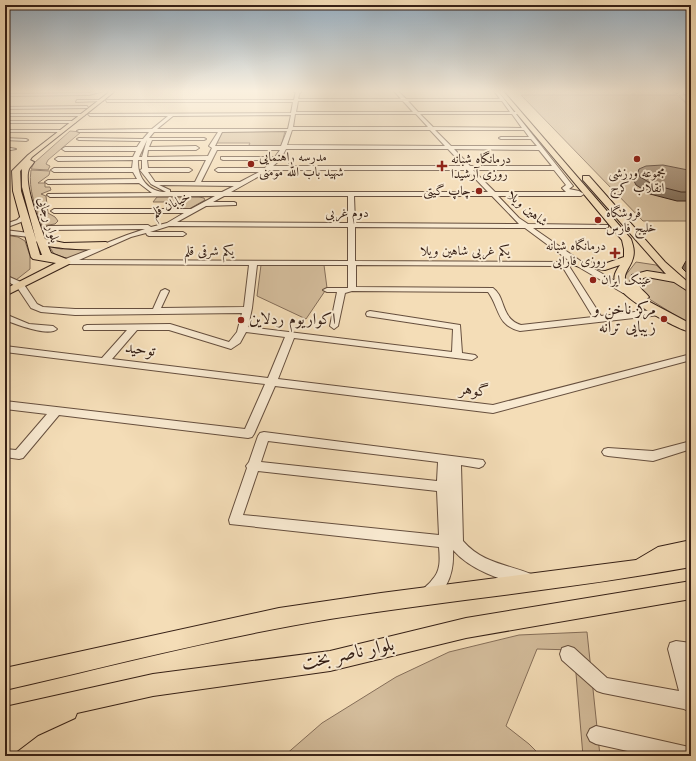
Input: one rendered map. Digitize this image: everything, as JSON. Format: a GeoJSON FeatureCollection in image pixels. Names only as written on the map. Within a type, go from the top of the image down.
{"type":"FeatureCollection","features":[{"type":"Feature","properties":{"kind":"main road"},"geometry":{"type":"LineString","coordinates":[[16,171],[30,156],[68,127]]}},
{"type":"Feature","properties":{"kind":"main road"},"geometry":{"type":"LineString","coordinates":[[16,171],[25,171],[38,155],[72,127]]}},
{"type":"Feature","properties":{"kind":"main road"},"geometry":{"type":"LineString","coordinates":[[529,127],[545,151],[626,239],[630,250],[628,259],[619,273],[618,278],[626,291],[660,312],[691,328]]}},
{"type":"Feature","properties":{"kind":"main road"},"geometry":{"type":"LineString","coordinates":[[535,127],[636,233],[656,260],[685,284]]}},
{"type":"Feature","properties":{"kind":"main road"},"geometry":{"type":"LineString","coordinates":[[562,168],[577,169]]}},
{"type":"Feature","properties":{"kind":"main road","name":"بلوار رجایی"},"geometry":{"type":"LineString","coordinates":[[16,171],[15,184],[36,257],[66,262]]}},
{"type":"Feature","properties":{"kind":"main road","name":"بلوار رجایی"},"geometry":{"type":"LineString","coordinates":[[25,171],[26,190],[40,240],[47,255],[66,262]]}},
{"type":"Feature","properties":{"kind":"main road"},"geometry":{"type":"LineString","coordinates":[[40,240],[51,244],[64,246],[106,245]]}},
{"type":"Feature","properties":{"kind":"main road"},"geometry":{"type":"LineString","coordinates":[[31,280],[36,268],[36,257],[47,255]]}},
{"type":"Feature","properties":{"kind":"main road"},"geometry":{"type":"LineString","coordinates":[[579,264],[605,267],[628,259]]}},
{"type":"Feature","properties":{"kind":"main road","name":"خیابان قلم"},"geometry":{"type":"LineString","coordinates":[[5,293],[66,262]]}},
{"type":"Feature","properties":{"kind":"main road"},"geometry":{"type":"LineString","coordinates":[[685,284],[647,274],[636,277],[633,285],[639,294],[691,328]]}},
{"type":"Feature","properties":{"kind":"main road"},"geometry":{"type":"LineString","coordinates":[[638,569],[658,555],[691,548]]}},
{"type":"Feature","properties":{"kind":"main road"},"geometry":{"type":"LineString","coordinates":[[5,679],[279,618],[424,596],[638,569],[691,559]]}},
{"type":"Feature","properties":{"kind":"main road","name":"بلوار ناصر بخت"},"geometry":{"type":"LineString","coordinates":[[5,718],[153,685],[330,661],[466,628],[691,590]]}},
{"type":"Feature","properties":{"kind":"main road"},"geometry":{"type":"LineString","coordinates":[[5,746],[30,727],[89,699]]}},
{"type":"Feature","properties":{"kind":"street"},"geometry":{"type":"LineString","coordinates":[[159,127],[138,148],[135,170],[141,181],[152,192],[164,195]]}},
{"type":"Feature","properties":{"kind":"street"},"geometry":{"type":"LineString","coordinates":[[155,131],[160,127]]}},
{"type":"Feature","properties":{"kind":"street","name":"شاهین ویلا"},"geometry":{"type":"LineString","coordinates":[[430,127],[467,168],[524,226],[579,264],[626,291]]}},
{"type":"Feature","properties":{"kind":"street","name":"خیابان قلم"},"geometry":{"type":"LineString","coordinates":[[66,262],[135,234],[166,225],[242,184],[267,169],[278,158],[285,147],[290,129]]}},
{"type":"Feature","properties":{"kind":"street"},"geometry":{"type":"LineString","coordinates":[[79,131],[526,129],[532,138],[545,151]]}},
{"type":"Feature","properties":{"kind":"street"},"geometry":{"type":"LineString","coordinates":[[215,148],[212,146],[221,130]]}},
{"type":"Feature","properties":{"kind":"street"},"geometry":{"type":"LineString","coordinates":[[6,131],[62,131]]}},
{"type":"Feature","properties":{"kind":"street"},"geometry":{"type":"LineString","coordinates":[[501,138],[532,138]]}},
{"type":"Feature","properties":{"kind":"street"},"geometry":{"type":"LineString","coordinates":[[79,139],[204,139]]}},
{"type":"Feature","properties":{"kind":"street"},"geometry":{"type":"LineString","coordinates":[[5,140],[26,140]]}},
{"type":"Feature","properties":{"kind":"street"},"geometry":{"type":"LineString","coordinates":[[147,140],[143,170],[150,181],[161,189],[195,193]]}},
{"type":"Feature","properties":{"kind":"street"},"geometry":{"type":"LineString","coordinates":[[215,148],[448,147],[545,151]]}},
{"type":"Feature","properties":{"kind":"street"},"geometry":{"type":"LineString","coordinates":[[65,149],[138,148]]}},
{"type":"Feature","properties":{"kind":"street"},"geometry":{"type":"LineString","coordinates":[[146,149],[196,148]]}},
{"type":"Feature","properties":{"kind":"street"},"geometry":{"type":"LineString","coordinates":[[197,183],[215,148]]}},
{"type":"Feature","properties":{"kind":"street"},"geometry":{"type":"LineString","coordinates":[[5,149],[13,149]]}},
{"type":"Feature","properties":{"kind":"street"},"geometry":{"type":"LineString","coordinates":[[58,159],[210,158]]}},
{"type":"Feature","properties":{"kind":"street"},"geometry":{"type":"LineString","coordinates":[[223,158],[278,158]]}},
{"type":"Feature","properties":{"kind":"street"},"geometry":{"type":"LineString","coordinates":[[218,170],[562,168],[566,180],[570,186],[565,188],[568,191],[584,194]]}},
{"type":"Feature","properties":{"kind":"street"},"geometry":{"type":"LineString","coordinates":[[54,170],[135,170]]}},
{"type":"Feature","properties":{"kind":"street"},"geometry":{"type":"LineString","coordinates":[[143,170],[189,170]]}},
{"type":"Feature","properties":{"kind":"street"},"geometry":{"type":"LineString","coordinates":[[86,195],[98,181]]}},
{"type":"Feature","properties":{"kind":"street"},"geometry":{"type":"LineString","coordinates":[[48,182],[141,181]]}},
{"type":"Feature","properties":{"kind":"street"},"geometry":{"type":"LineString","coordinates":[[158,183],[242,184]]}},
{"type":"Feature","properties":{"kind":"street"},"geometry":{"type":"LineString","coordinates":[[50,195],[164,195],[195,193],[584,194]]}},
{"type":"Feature","properties":{"kind":"street"},"geometry":{"type":"LineString","coordinates":[[334,326],[346,291],[352,263],[351,194]]}},
{"type":"Feature","properties":{"kind":"street"},"geometry":{"type":"LineString","coordinates":[[205,204],[234,204]]}},
{"type":"Feature","properties":{"kind":"street"},"geometry":{"type":"LineString","coordinates":[[54,211],[193,211]]}},
{"type":"Feature","properties":{"kind":"street"},"geometry":{"type":"LineString","coordinates":[[5,226],[19,221],[24,216]]}},
{"type":"Feature","properties":{"kind":"street"},"geometry":{"type":"LineString","coordinates":[[48,228],[166,225]]}},
{"type":"Feature","properties":{"kind":"street","name":"دوم غربی"},"geometry":{"type":"LineString","coordinates":[[166,225],[606,226]]}},
{"type":"Feature","properties":{"kind":"street"},"geometry":{"type":"LineString","coordinates":[[5,232],[29,235]]}},
{"type":"Feature","properties":{"kind":"street"},"geometry":{"type":"LineString","coordinates":[[135,234],[182,234]]}},
{"type":"Feature","properties":{"kind":"street","name":"یکم شرقی قلم"},"geometry":{"type":"LineString","coordinates":[[66,262],[352,263]]}},
{"type":"Feature","properties":{"kind":"street"},"geometry":{"type":"LineString","coordinates":[[87,328],[170,327],[229,346],[236,342],[244,329],[253,263]]}},
{"type":"Feature","properties":{"kind":"street","name":"یکم غربی شاهین ویلا"},"geometry":{"type":"LineString","coordinates":[[352,263],[579,264]]}},
{"type":"Feature","properties":{"kind":"street"},"geometry":{"type":"LineString","coordinates":[[564,264],[598,318]]}},
{"type":"Feature","properties":{"kind":"street"},"geometry":{"type":"LineString","coordinates":[[5,278],[20,285],[34,306],[41,309],[74,312],[246,310]]}},
{"type":"Feature","properties":{"kind":"street"},"geometry":{"type":"LineString","coordinates":[[327,290],[490,290],[493,292],[505,320],[514,326],[525,327],[660,312]]}},
{"type":"Feature","properties":{"kind":"street"},"geometry":{"type":"LineString","coordinates":[[156,312],[165,291]]}},
{"type":"Feature","properties":{"kind":"street"},"geometry":{"type":"LineString","coordinates":[[370,314],[457,327],[457,355]]}},
{"type":"Feature","properties":{"kind":"street"},"geometry":{"type":"LineString","coordinates":[[5,317],[27,326],[53,329]]}},
{"type":"Feature","properties":{"kind":"street"},"geometry":{"type":"LineString","coordinates":[[105,361],[134,328]]}},
{"type":"Feature","properties":{"kind":"street"},"geometry":{"type":"LineString","coordinates":[[244,329],[290,336],[472,357]]}},
{"type":"Feature","properties":{"kind":"street"},"geometry":{"type":"LineString","coordinates":[[5,405],[248,434],[290,336]]}},
{"type":"Feature","properties":{"kind":"street","name":"توحید"},"geometry":{"type":"LineString","coordinates":[[5,349],[272,381]]}},
{"type":"Feature","properties":{"kind":"street","name":"گوهر"},"geometry":{"type":"LineString","coordinates":[[272,381],[493,409],[691,357]]}},
{"type":"Feature","properties":{"kind":"street"},"geometry":{"type":"LineString","coordinates":[[5,453],[19,455],[56,411]]}},
{"type":"Feature","properties":{"kind":"street"},"geometry":{"type":"LineString","coordinates":[[479,463],[264,436],[252,466],[235,520],[450,543],[477,563],[495,570],[539,582]]}},
{"type":"Feature","properties":{"kind":"street"},"geometry":{"type":"LineString","coordinates":[[608,452],[653,456],[691,445]]}},
{"type":"Feature","properties":{"kind":"street"},"geometry":{"type":"LineString","coordinates":[[450,459],[443,487],[450,543]]}},
{"type":"Feature","properties":{"kind":"street"},"geometry":{"type":"LineString","coordinates":[[424,596],[438,586],[444,576],[447,562],[450,543],[450,459]]}},
{"type":"Feature","properties":{"kind":"street"},"geometry":{"type":"LineString","coordinates":[[252,466],[443,487]]}},
{"type":"Feature","properties":{"kind":"street"},"geometry":{"type":"LineString","coordinates":[[568,654],[603,685],[691,704],[683,650]]}},
{"type":"Feature","properties":{"kind":"street"},"geometry":{"type":"LineString","coordinates":[[596,735],[689,756]]}},
{"type":"Feature","properties":{"kind":"shaded area","name":"مجموعه ورزشی انقلاب کرج"},"geometry":{"type":"Polygon","coordinates":[[[552,127],[691,127],[691,221],[643,221],[552,127]]]}},
{"type":"Feature","properties":{"kind":"shaded area"},"geometry":{"type":"Polygon","coordinates":[[[70,131],[81,132],[48,160],[46,164],[50,166],[48,170],[31,169],[34,163],[70,131]]]}},
{"type":"Feature","properties":{"kind":"shaded area"},"geometry":{"type":"Polygon","coordinates":[[[222,131],[285,131],[281,147],[248,147],[250,143],[215,143],[222,131]]]}},
{"type":"Feature","properties":{"kind":"shaded area"},"geometry":{"type":"Polygon","coordinates":[[[31,170],[50,171],[49,175],[38,183],[45,183],[45,187],[50,187],[51,190],[41,194],[46,196],[48,213],[55,217],[58,221],[55,224],[42,226],[32,192],[30,177],[31,170]]]}},
{"type":"Feature","properties":{"kind":"shaded area"},"geometry":{"type":"Polygon","coordinates":[[[157,197],[199,197],[204,198],[205,200],[189,209],[171,209],[174,202],[153,202],[157,197]]]}},
{"type":"Feature","properties":{"kind":"shaded area"},"geometry":{"type":"Polygon","coordinates":[[[5,235],[18,237],[25,241],[30,256],[30,269],[16,280],[5,275],[5,235]]]}},
{"type":"Feature","properties":{"kind":"shaded area"},"geometry":{"type":"Polygon","coordinates":[[[49,246],[61,249],[94,249],[69,259],[54,254],[49,246]]]}},
{"type":"Feature","properties":{"kind":"shaded area"},"geometry":{"type":"Polygon","coordinates":[[[636,262],[656,265],[667,275],[653,272],[638,274],[630,280],[633,291],[624,281],[625,276],[636,262]]]}},
{"type":"Feature","properties":{"kind":"shaded area"},"geometry":{"type":"Polygon","coordinates":[[[261,265],[324,265],[327,288],[306,319],[257,296],[261,265]]]}},
{"type":"Feature","properties":{"kind":"shaded area"},"geometry":{"type":"Polygon","coordinates":[[[653,276],[676,283],[691,293],[691,325],[646,297],[637,283],[639,278],[653,276]]]}},
{"type":"Feature","properties":{"kind":"shaded area"},"geometry":{"type":"Polygon","coordinates":[[[587,632],[600,756],[583,756],[574,650],[537,649],[506,726],[529,744],[541,756],[284,756],[322,723],[396,677],[449,652],[519,635],[587,632]]]}},
{"type":"Feature","properties":{"kind":"building"},"geometry":{"type":"Polygon","coordinates":[[[663,165],[688,170],[691,172],[691,192],[681,192],[654,185],[640,177],[638,172],[639,169],[646,166],[663,165]]]}},
{"type":"Feature","properties":{"kind":"building"},"geometry":{"type":"Polygon","coordinates":[[[691,260],[691,265],[686,261],[691,260]]]}},
{"type":"Feature","properties":{"kind":"place","name":"مجموعه ورزشی انقلاب کرج"},"geometry":{"type":"Point","coordinates":[637,159]}},
{"type":"Feature","properties":{"kind":"place","name":"مدرسه راهنمایی شهید باب الله مومنی"},"geometry":{"type":"Point","coordinates":[251,164]}},
{"type":"Feature","properties":{"kind":"place","name":"درمانگاه شبانه روزی آرشیدا"},"geometry":{"type":"Point","coordinates":[442,166]}},
{"type":"Feature","properties":{"kind":"place","name":"چاپ گیتی"},"geometry":{"type":"Point","coordinates":[479,191]}},
{"type":"Feature","properties":{"kind":"place","name":"فروشگاه خلیج فارس"},"geometry":{"type":"Point","coordinates":[598,220]}},
{"type":"Feature","properties":{"kind":"place","name":"درمانگاه شبانه روزی فارابی"},"geometry":{"type":"Point","coordinates":[615,253]}},
{"type":"Feature","properties":{"kind":"place","name":"عینک ایران"},"geometry":{"type":"Point","coordinates":[593,280]}},
{"type":"Feature","properties":{"kind":"place","name":"مرکز ناخن و زیبایی ترانه"},"geometry":{"type":"Point","coordinates":[664,319]}},
{"type":"Feature","properties":{"kind":"place","name":"اکواریوم ردلاین"},"geometry":{"type":"Point","coordinates":[241,320]}}]}
